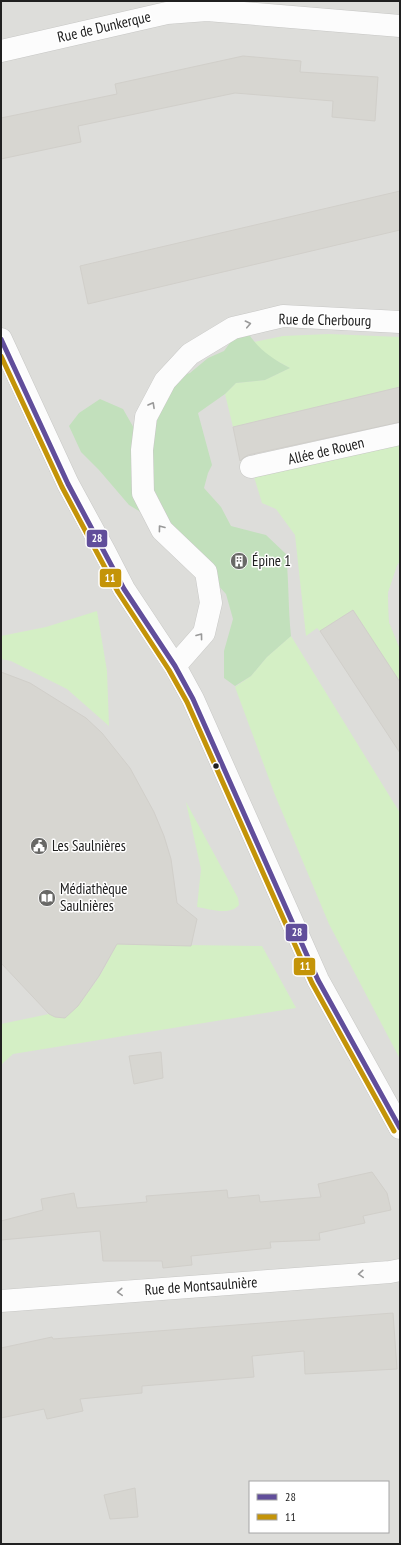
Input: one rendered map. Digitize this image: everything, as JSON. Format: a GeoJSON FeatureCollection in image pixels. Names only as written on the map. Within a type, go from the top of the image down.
{"type":"FeatureCollection","features":[{"type":"Feature","properties":{"kind":"street","name":"Rue de Dunkerque"},"geometry":{"type":"LineString","coordinates":[[1,51],[167,7],[400,26]]}},
{"type":"Feature","properties":{"kind":"street","name":"Rue de Cherbourg"},"geometry":{"type":"LineString","coordinates":[[175,666],[204,633],[211,603],[206,572],[162,530],[143,493],[142,450],[146,417],[166,381],[190,354],[233,328],[283,316],[400,322]]}},
{"type":"Feature","properties":{"kind":"street"},"geometry":{"type":"LineString","coordinates":[[1,339],[68,484],[124,589],[175,666],[193,698],[318,980],[400,1128]]}},
{"type":"Feature","properties":{"kind":"street","name":"Allée de Rouen"},"geometry":{"type":"LineString","coordinates":[[251,467],[400,434]]}},
{"type":"Feature","properties":{"kind":"street","name":"Rue de Montsaulnière"},"geometry":{"type":"LineString","coordinates":[[1,1301],[390,1272],[400,1270]]}},
{"type":"Feature","properties":{"kind":"shaded area"},"geometry":{"type":"Polygon","coordinates":[[[1,1],[400,1],[400,1544],[1,1544],[1,1]]]}},
{"type":"Feature","properties":{"kind":"shaded area"},"geometry":{"type":"Polygon","coordinates":[[[400,561],[400,649],[389,622],[388,593],[400,561]]]}},
{"type":"Feature","properties":{"kind":"green space"},"geometry":{"type":"Polygon","coordinates":[[[248,333],[267,354],[290,368],[265,380],[236,383],[225,394],[198,413],[212,465],[204,488],[221,507],[231,526],[266,535],[286,554],[291,636],[267,657],[251,676],[235,686],[224,678],[224,651],[233,619],[226,594],[206,572],[144,514],[129,505],[99,470],[81,452],[69,426],[79,413],[100,399],[123,409],[135,430],[165,381],[190,373],[208,358],[224,351],[235,336],[248,333]]]}},
{"type":"Feature","properties":{"kind":"green space"},"geometry":{"type":"Polygon","coordinates":[[[329,334],[400,337],[400,387],[233,427],[225,394],[236,383],[265,380],[290,368],[268,356],[254,342],[283,336],[329,334]]]}},
{"type":"Feature","properties":{"kind":"green space"},"geometry":{"type":"Polygon","coordinates":[[[400,434],[400,561],[388,593],[389,622],[400,649],[400,682],[353,610],[320,631],[317,628],[306,636],[295,535],[276,509],[262,503],[251,467],[400,434]]]}},
{"type":"Feature","properties":{"kind":"green space"},"geometry":{"type":"Polygon","coordinates":[[[97,611],[107,671],[109,726],[67,689],[11,661],[1,659],[1,636],[46,627],[97,611]]]}},
{"type":"Feature","properties":{"kind":"green space"},"geometry":{"type":"Polygon","coordinates":[[[291,636],[400,813],[400,1059],[329,924],[275,795],[235,687],[251,676],[267,657],[291,636]]]}},
{"type":"Feature","properties":{"kind":"green space"},"geometry":{"type":"Polygon","coordinates":[[[186,802],[238,898],[239,905],[235,908],[219,911],[197,907],[201,869],[186,802]]]}},
{"type":"Feature","properties":{"kind":"green space"},"geometry":{"type":"Polygon","coordinates":[[[116,944],[262,946],[296,1008],[13,1054],[2,1064],[1,1024],[49,1014],[55,1017],[66,1017],[95,983],[112,954],[116,944]]]}},
{"type":"Feature","properties":{"kind":"building"},"geometry":{"type":"Polygon","coordinates":[[[243,56],[301,61],[300,72],[378,77],[375,121],[332,117],[333,101],[235,93],[78,126],[81,142],[1,159],[1,118],[117,94],[115,84],[243,56]]]}},
{"type":"Feature","properties":{"kind":"building"},"geometry":{"type":"Polygon","coordinates":[[[400,191],[400,230],[88,304],[80,266],[400,191]]]}},
{"type":"Feature","properties":{"kind":"building"},"geometry":{"type":"Polygon","coordinates":[[[400,387],[400,422],[248,455],[240,461],[233,427],[400,387]]]}},
{"type":"Feature","properties":{"kind":"building"},"geometry":{"type":"Polygon","coordinates":[[[353,610],[400,682],[400,753],[320,631],[353,610]]]}},
{"type":"Feature","properties":{"kind":"building"},"geometry":{"type":"Polygon","coordinates":[[[1,672],[30,683],[86,718],[102,733],[130,768],[154,812],[164,836],[171,859],[177,903],[197,919],[191,946],[117,944],[99,976],[78,1006],[65,1018],[55,1017],[49,1014],[1,963],[1,672]]]}},
{"type":"Feature","properties":{"kind":"building"},"geometry":{"type":"Polygon","coordinates":[[[161,1052],[163,1078],[134,1084],[129,1056],[161,1052]]]}},
{"type":"Feature","properties":{"kind":"building"},"geometry":{"type":"Polygon","coordinates":[[[372,1172],[387,1193],[391,1210],[363,1216],[365,1223],[319,1233],[320,1240],[270,1242],[271,1248],[191,1256],[192,1265],[163,1268],[162,1261],[103,1261],[100,1231],[1,1240],[1,1221],[43,1210],[41,1199],[74,1193],[77,1208],[147,1202],[146,1196],[227,1190],[228,1198],[259,1195],[260,1202],[321,1197],[318,1184],[372,1172]]]}},
{"type":"Feature","properties":{"kind":"building"},"geometry":{"type":"Polygon","coordinates":[[[393,1313],[397,1369],[305,1374],[304,1351],[252,1356],[254,1377],[142,1386],[142,1393],[80,1399],[83,1411],[47,1419],[44,1409],[1,1418],[1,1348],[52,1337],[53,1339],[393,1313]]]}},
{"type":"Feature","properties":{"kind":"building"},"geometry":{"type":"Polygon","coordinates":[[[135,1488],[138,1517],[110,1519],[104,1495],[135,1488]]]}},
{"type":"Feature","properties":{"kind":"transit line","name":"28"},"geometry":{"type":"LineString","coordinates":[[1,339],[68,484],[124,589],[175,666],[193,699],[318,980],[400,1128]]}},
{"type":"Feature","properties":{"kind":"transit line","name":"11"},"geometry":{"type":"LineString","coordinates":[[1,356],[62,487],[118,592],[169,670],[187,702],[312,983],[394,1131]]}},
{"type":"Feature","properties":{"kind":"place","name":"Épine 1"},"geometry":{"type":"Point","coordinates":[239,561]}},
{"type":"Feature","properties":{"kind":"place","name":"Les Saulnières"},"geometry":{"type":"Point","coordinates":[39,846]}},
{"type":"Feature","properties":{"kind":"place","name":"Médiathèque Saulnières"},"geometry":{"type":"Point","coordinates":[47,898]}}]}
